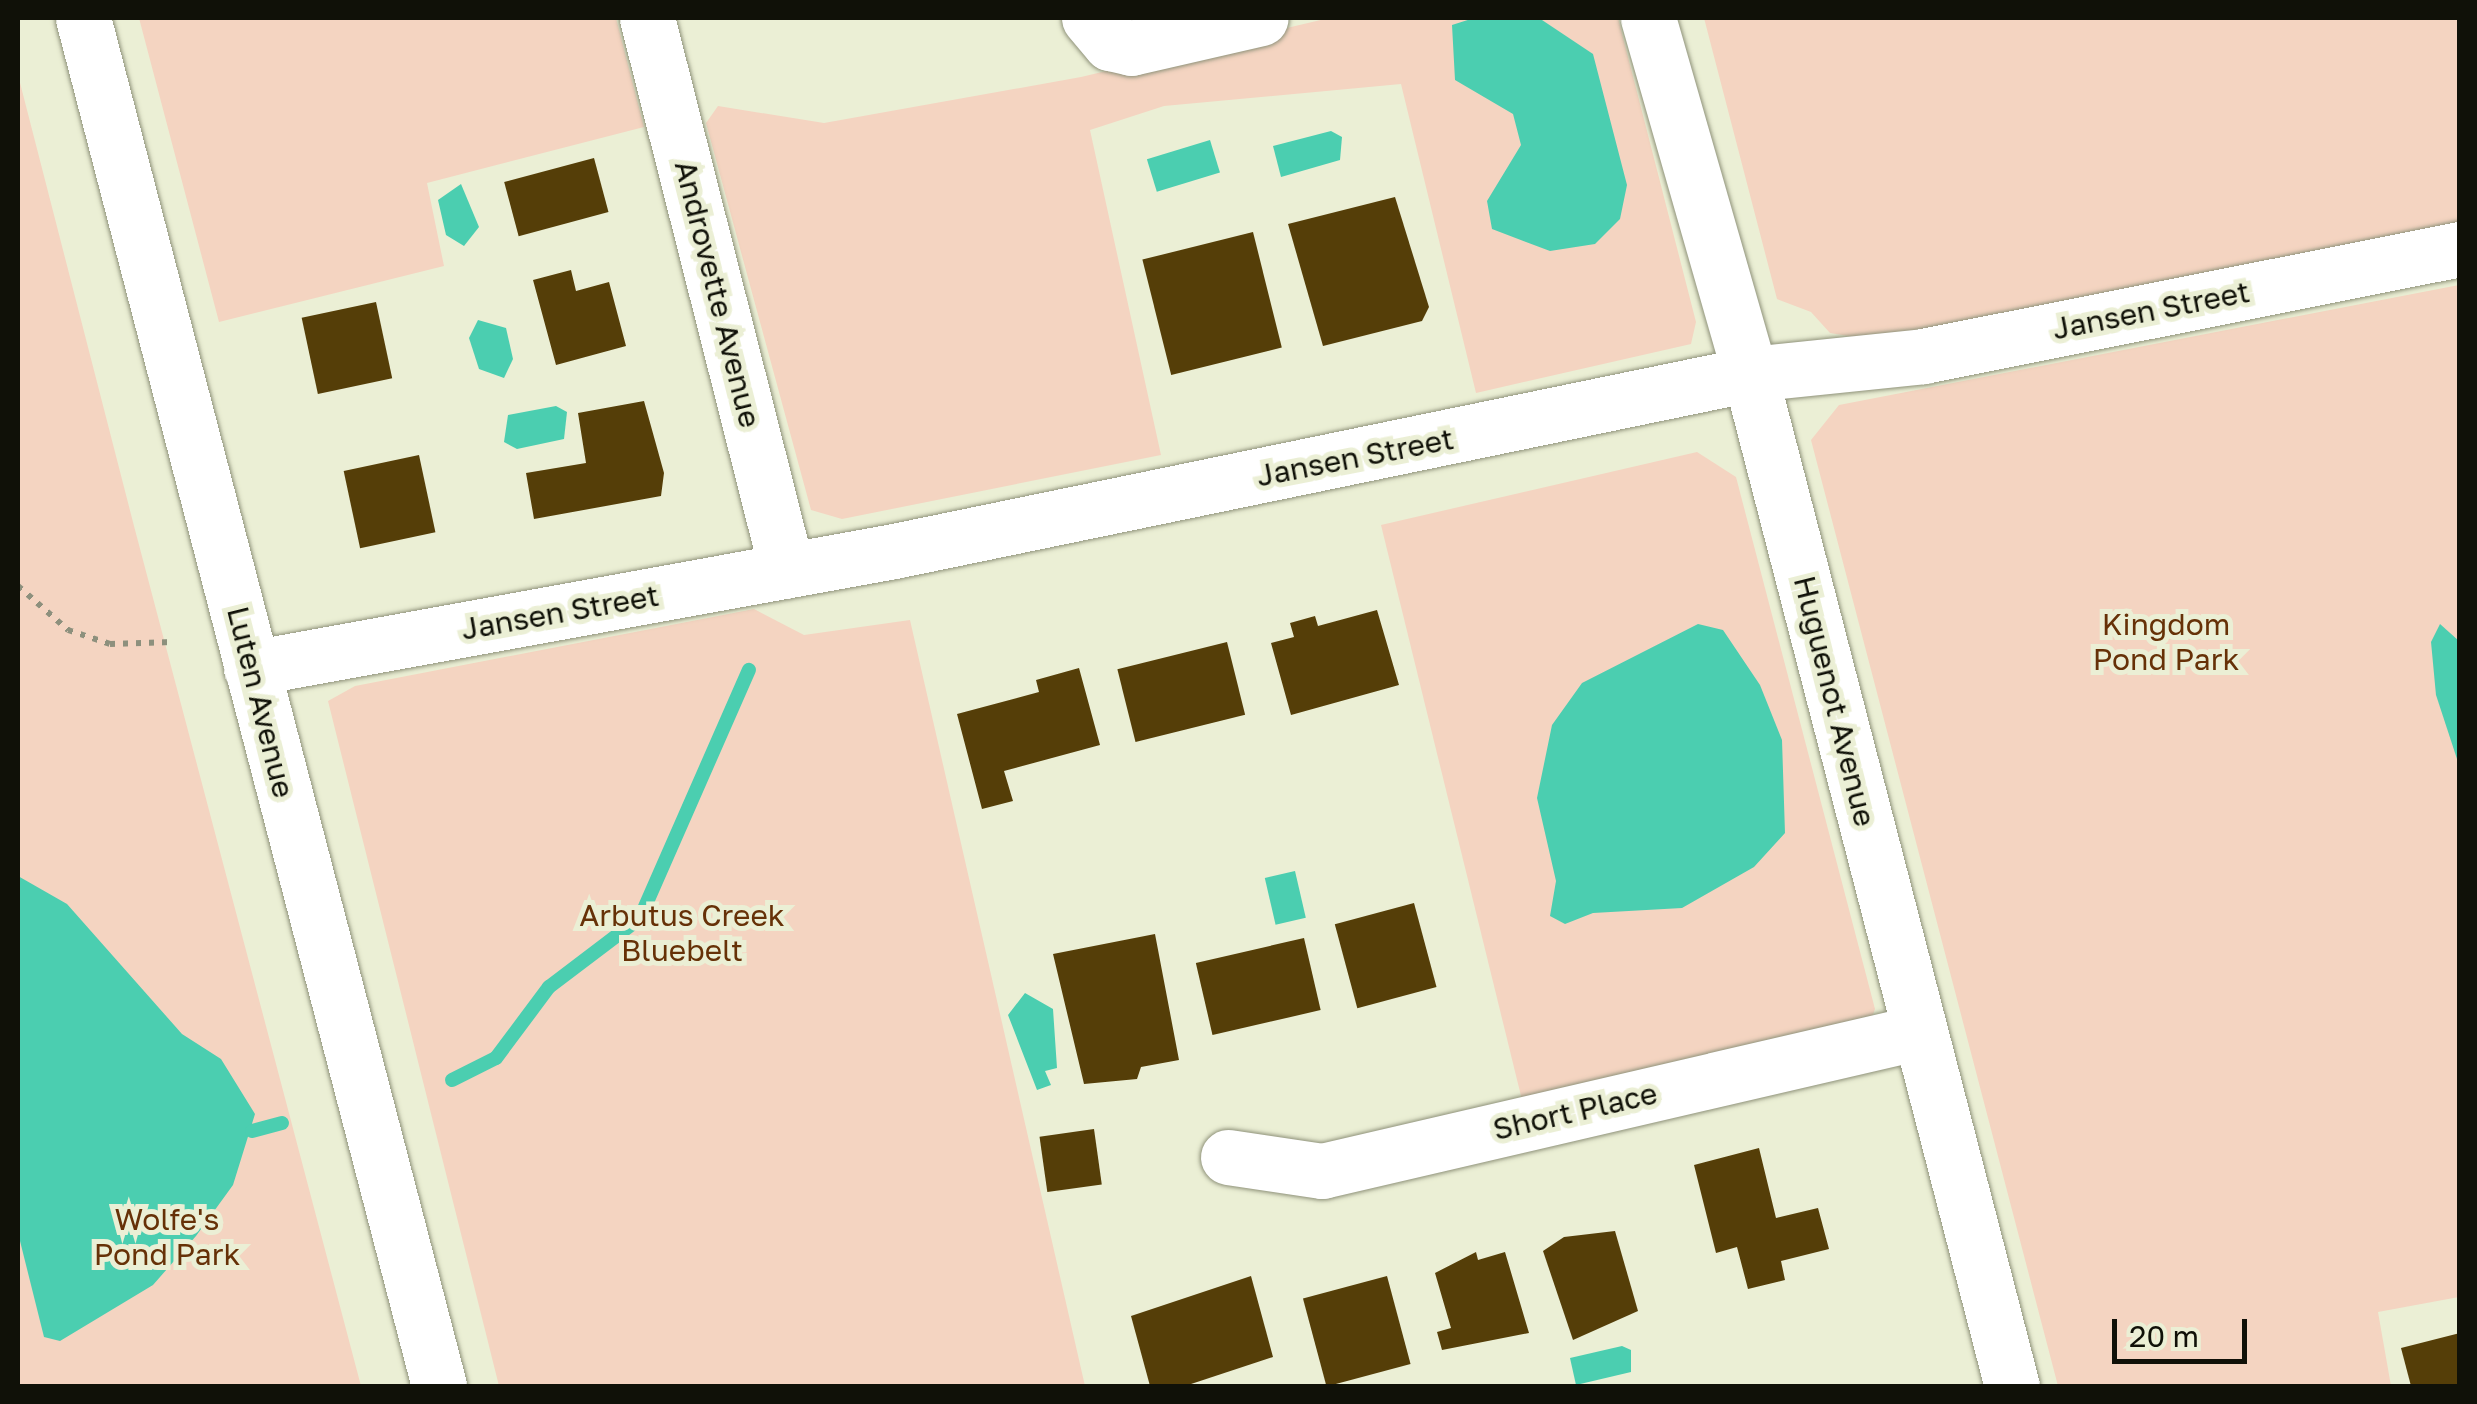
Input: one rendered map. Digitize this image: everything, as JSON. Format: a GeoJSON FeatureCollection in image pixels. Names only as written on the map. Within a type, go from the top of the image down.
{"type":"FeatureCollection","features":[{"type":"Feature","properties":{"kind":"street","name":"Luten Avenue"},"geometry":{"type":"LineString","coordinates":[[82,18],[440,1386]]}},
{"type":"Feature","properties":{"kind":"street","name":"Androvette Avenue"},"geometry":{"type":"LineString","coordinates":[[647,18],[787,571]]}},
{"type":"Feature","properties":{"kind":"street"},"geometry":{"type":"LineString","coordinates":[[1099,30],[1141,46],[1261,18]]}},
{"type":"Feature","properties":{"kind":"street","name":"Huguenot Avenue"},"geometry":{"type":"LineString","coordinates":[[1648,18],[1750,374],[2012,1386]]}},
{"type":"Feature","properties":{"kind":"street","name":"Jansen Street"},"geometry":{"type":"LineString","coordinates":[[250,668],[787,571],[1750,374],[1922,356],[2460,249]]}},
{"type":"Feature","properties":{"kind":"street","name":"Short Place"},"geometry":{"type":"LineString","coordinates":[[1228,1157],[1322,1170],[1920,1032]]}},
{"type":"Feature","properties":{"kind":"path"},"geometry":{"type":"LineString","coordinates":[[18,586],[68,630],[110,644],[173,642]]}},
{"type":"Feature","properties":{"kind":"green space"},"geometry":{"type":"Polygon","coordinates":[[[139,18],[616,18],[644,127],[427,183],[444,266],[219,322],[139,18]]]}},
{"type":"Feature","properties":{"kind":"green space"},"geometry":{"type":"Polygon","coordinates":[[[1329,18],[1618,18],[1696,322],[1691,344],[1476,393],[1401,84],[1164,106],[1090,130],[1161,455],[842,519],[811,510],[706,123],[718,106],[824,123],[1081,77],[1329,18]]]}},
{"type":"Feature","properties":{"kind":"green space"},"geometry":{"type":"Polygon","coordinates":[[[1704,18],[2459,18],[2459,224],[1873,340],[1830,333],[1811,312],[1777,299],[1704,18]]]}},
{"type":"Feature","properties":{"kind":"green space","name":"Wolfe's Pond Park"},"geometry":{"type":"Polygon","coordinates":[[[18,75],[134,526],[361,1386],[18,1386],[18,75]]]}},
{"type":"Feature","properties":{"kind":"green space","name":"Kingdom Pond Park"},"geometry":{"type":"Polygon","coordinates":[[[2459,285],[2459,1297],[2378,1312],[2391,1386],[2058,1386],[1811,440],[1839,405],[2459,285]]]}},
{"type":"Feature","properties":{"kind":"green space"},"geometry":{"type":"Polygon","coordinates":[[[1697,452],[1736,477],[1875,1009],[1871,1020],[1522,1100],[1381,525],[1697,452]]]}},
{"type":"Feature","properties":{"kind":"green space","name":"Arbutus Creek Bluebelt"},"geometry":{"type":"Polygon","coordinates":[[[754,609],[804,635],[910,620],[1085,1386],[499,1386],[328,701],[355,686],[754,609]]]}},
{"type":"Feature","properties":{"kind":"water"},"geometry":{"type":"Polygon","coordinates":[[[1474,18],[1539,18],[1593,54],[1627,185],[1620,219],[1595,244],[1550,251],[1492,229],[1487,201],[1521,145],[1513,114],[1455,80],[1452,25],[1474,18]]]}},
{"type":"Feature","properties":{"kind":"water"},"geometry":{"type":"Polygon","coordinates":[[[1331,131],[1342,137],[1340,160],[1281,177],[1273,146],[1331,131]]]}},
{"type":"Feature","properties":{"kind":"water"},"geometry":{"type":"Polygon","coordinates":[[[1210,140],[1220,173],[1157,192],[1147,159],[1210,140]]]}},
{"type":"Feature","properties":{"kind":"water"},"geometry":{"type":"Polygon","coordinates":[[[461,184],[479,227],[464,246],[446,235],[438,200],[461,184]]]}},
{"type":"Feature","properties":{"kind":"water"},"geometry":{"type":"Polygon","coordinates":[[[478,320],[506,328],[513,359],[504,378],[479,369],[469,338],[478,320]]]}},
{"type":"Feature","properties":{"kind":"water"},"geometry":{"type":"Polygon","coordinates":[[[556,406],[567,412],[564,439],[517,449],[504,442],[508,415],[556,406]]]}},
{"type":"Feature","properties":{"kind":"water"},"geometry":{"type":"Polygon","coordinates":[[[1698,624],[1723,630],[1760,685],[1782,740],[1785,833],[1754,867],[1682,908],[1593,913],[1565,924],[1550,916],[1556,881],[1537,798],[1552,725],[1582,683],[1698,624]]]}},
{"type":"Feature","properties":{"kind":"water"},"geometry":{"type":"Polygon","coordinates":[[[2440,624],[2459,641],[2459,765],[2436,695],[2431,642],[2440,624]]]}},
{"type":"Feature","properties":{"kind":"water"},"geometry":{"type":"Polygon","coordinates":[[[1295,871],[1306,918],[1276,925],[1265,878],[1295,871]]]}},
{"type":"Feature","properties":{"kind":"water"},"geometry":{"type":"Polygon","coordinates":[[[18,876],[67,904],[182,1034],[221,1059],[255,1114],[233,1185],[196,1236],[153,1285],[60,1341],[44,1337],[18,1233],[18,876]]]}},
{"type":"Feature","properties":{"kind":"water"},"geometry":{"type":"Polygon","coordinates":[[[1025,993],[1053,1009],[1057,1068],[1045,1071],[1051,1085],[1037,1090],[1008,1015],[1025,993]]]}},
{"type":"Feature","properties":{"kind":"water"},"geometry":{"type":"Polygon","coordinates":[[[1622,1346],[1631,1350],[1631,1372],[1576,1385],[1570,1358],[1622,1346]]]}},
{"type":"Feature","properties":{"kind":"building"},"geometry":{"type":"Polygon","coordinates":[[[594,158],[608,212],[519,236],[504,182],[594,158]]]}},
{"type":"Feature","properties":{"kind":"building"},"geometry":{"type":"Polygon","coordinates":[[[1395,197],[1429,307],[1422,321],[1323,346],[1288,224],[1395,197]]]}},
{"type":"Feature","properties":{"kind":"building"},"geometry":{"type":"Polygon","coordinates":[[[1253,232],[1282,347],[1171,375],[1142,260],[1253,232]]]}},
{"type":"Feature","properties":{"kind":"building"},"geometry":{"type":"Polygon","coordinates":[[[571,270],[576,291],[609,282],[626,346],[556,365],[533,280],[571,270]]]}},
{"type":"Feature","properties":{"kind":"building"},"geometry":{"type":"Polygon","coordinates":[[[376,302],[392,378],[318,394],[302,318],[376,302]]]}},
{"type":"Feature","properties":{"kind":"building"},"geometry":{"type":"Polygon","coordinates":[[[644,401],[664,473],[661,496],[534,519],[526,473],[586,463],[578,413],[644,401]]]}},
{"type":"Feature","properties":{"kind":"building"},"geometry":{"type":"Polygon","coordinates":[[[419,455],[435,532],[360,548],[344,471],[419,455]]]}},
{"type":"Feature","properties":{"kind":"building"},"geometry":{"type":"Polygon","coordinates":[[[1377,610],[1399,685],[1291,715],[1271,643],[1294,637],[1290,623],[1315,616],[1318,626],[1377,610]]]}},
{"type":"Feature","properties":{"kind":"building"},"geometry":{"type":"Polygon","coordinates":[[[1227,642],[1245,715],[1136,742],[1117,669],[1227,642]]]}},
{"type":"Feature","properties":{"kind":"building"},"geometry":{"type":"Polygon","coordinates":[[[1079,668],[1100,745],[1004,771],[1013,801],[982,809],[957,714],[1039,692],[1036,680],[1079,668]]]}},
{"type":"Feature","properties":{"kind":"building"},"geometry":{"type":"Polygon","coordinates":[[[1414,903],[1437,987],[1357,1008],[1335,924],[1414,903]]]}},
{"type":"Feature","properties":{"kind":"building"},"geometry":{"type":"Polygon","coordinates":[[[1155,934],[1179,1060],[1141,1067],[1137,1079],[1084,1084],[1053,954],[1155,934]]]}},
{"type":"Feature","properties":{"kind":"building"},"geometry":{"type":"Polygon","coordinates":[[[1304,938],[1321,1010],[1212,1035],[1196,963],[1304,938]]]}},
{"type":"Feature","properties":{"kind":"building"},"geometry":{"type":"Polygon","coordinates":[[[1094,1129],[1102,1184],[1047,1192],[1040,1137],[1094,1129]]]}},
{"type":"Feature","properties":{"kind":"building"},"geometry":{"type":"Polygon","coordinates":[[[1759,1148],[1776,1218],[1818,1208],[1829,1249],[1781,1261],[1785,1280],[1748,1289],[1737,1247],[1716,1253],[1694,1165],[1759,1148]]]}},
{"type":"Feature","properties":{"kind":"building"},"geometry":{"type":"Polygon","coordinates":[[[1615,1231],[1638,1311],[1573,1340],[1543,1251],[1564,1237],[1615,1231]]]}},
{"type":"Feature","properties":{"kind":"building"},"geometry":{"type":"Polygon","coordinates":[[[1476,1252],[1478,1260],[1505,1252],[1529,1333],[1442,1350],[1437,1332],[1451,1328],[1435,1273],[1476,1252]]]}},
{"type":"Feature","properties":{"kind":"building"},"geometry":{"type":"Polygon","coordinates":[[[1251,1276],[1273,1357],[1185,1386],[1150,1386],[1131,1316],[1251,1276]]]}},
{"type":"Feature","properties":{"kind":"building"},"geometry":{"type":"Polygon","coordinates":[[[1387,1276],[1411,1364],[1326,1386],[1303,1299],[1387,1276]]]}},
{"type":"Feature","properties":{"kind":"building"},"geometry":{"type":"Polygon","coordinates":[[[2460,1333],[2460,1386],[2411,1386],[2401,1348],[2460,1333]]]}},
{"type":"Feature","properties":{"kind":"waterway"},"geometry":{"type":"LineString","coordinates":[[452,1080],[496,1058],[549,987],[640,918],[749,670]]}},
{"type":"Feature","properties":{"kind":"waterway"},"geometry":{"type":"LineString","coordinates":[[252,1131],[282,1123]]}}]}
